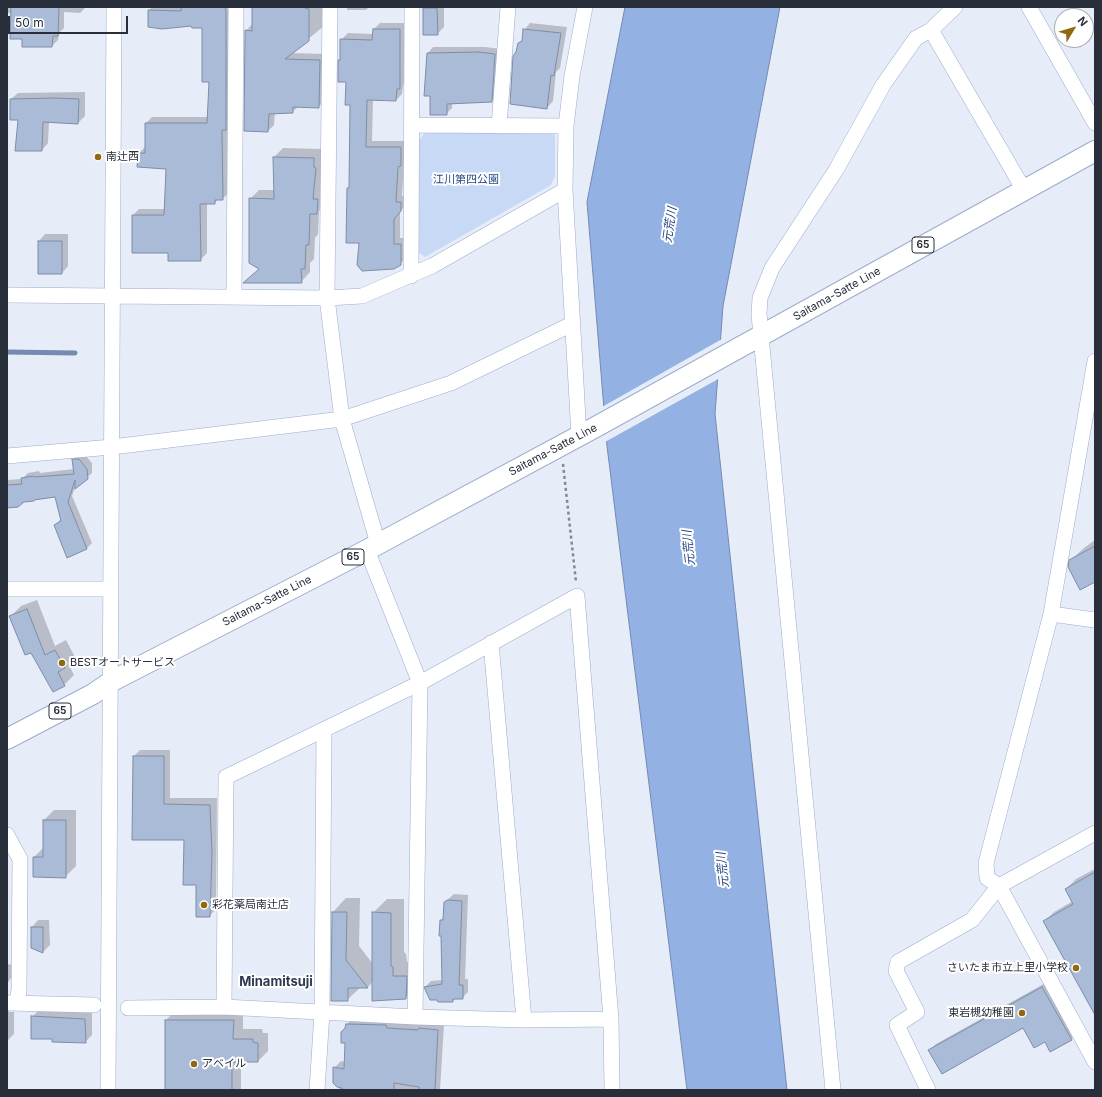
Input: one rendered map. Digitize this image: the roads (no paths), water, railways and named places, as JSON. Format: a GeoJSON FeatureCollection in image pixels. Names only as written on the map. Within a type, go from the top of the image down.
{"type":"FeatureCollection","features":[{"type":"Feature","properties":{"kind":"main road","name":"Saitama-Satte Line"},"geometry":{"type":"LineString","coordinates":[[7,739],[94,694],[112,681],[373,547],[561,446],[1095,151]]}},
{"type":"Feature","properties":{"kind":"street"},"geometry":{"type":"LineString","coordinates":[[108,1090],[112,681],[111,589],[114,7]]}},
{"type":"Feature","properties":{"kind":"street"},"geometry":{"type":"LineString","coordinates":[[234,297],[236,7]]}},
{"type":"Feature","properties":{"kind":"street"},"geometry":{"type":"LineString","coordinates":[[330,7],[327,298],[342,419],[373,547],[420,683],[415,1017]]}},
{"type":"Feature","properties":{"kind":"street"},"geometry":{"type":"LineString","coordinates":[[411,276],[413,125],[412,7]]}},
{"type":"Feature","properties":{"kind":"street"},"geometry":{"type":"LineString","coordinates":[[499,126],[508,7]]}},
{"type":"Feature","properties":{"kind":"street"},"geometry":{"type":"LineString","coordinates":[[585,7],[572,76],[566,126],[565,190],[572,324],[585,433]]}},
{"type":"Feature","properties":{"kind":"street"},"geometry":{"type":"LineString","coordinates":[[833,1090],[756,338],[760,298],[772,268],[836,170],[883,85],[916,38],[931,30],[955,7]]}},
{"type":"Feature","properties":{"kind":"street"},"geometry":{"type":"LineString","coordinates":[[1029,7],[1095,123]]}},
{"type":"Feature","properties":{"kind":"street"},"geometry":{"type":"LineString","coordinates":[[931,30],[1024,190]]}},
{"type":"Feature","properties":{"kind":"street"},"geometry":{"type":"LineString","coordinates":[[413,125],[566,126]]}},
{"type":"Feature","properties":{"kind":"street"},"geometry":{"type":"LineString","coordinates":[[7,295],[327,298],[362,296],[432,266],[565,190]]}},
{"type":"Feature","properties":{"kind":"street"},"geometry":{"type":"LineString","coordinates":[[7,456],[112,447],[342,419],[451,383],[572,324]]}},
{"type":"Feature","properties":{"kind":"street"},"geometry":{"type":"LineString","coordinates":[[1095,360],[1093,386],[1051,614],[986,863],[988,878],[999,886],[1095,1062]]}},
{"type":"Feature","properties":{"kind":"street"},"geometry":{"type":"LineString","coordinates":[[7,589],[111,589]]}},
{"type":"Feature","properties":{"kind":"street"},"geometry":{"type":"LineString","coordinates":[[224,1007],[226,777],[420,683],[577,596],[611,1019],[612,1090]]}},
{"type":"Feature","properties":{"kind":"street"},"geometry":{"type":"LineString","coordinates":[[1051,614],[1095,620]]}},
{"type":"Feature","properties":{"kind":"street"},"geometry":{"type":"LineString","coordinates":[[491,643],[524,1020]]}},
{"type":"Feature","properties":{"kind":"street"},"geometry":{"type":"LineString","coordinates":[[317,1090],[322,1013],[324,730]]}},
{"type":"Feature","properties":{"kind":"street"},"geometry":{"type":"LineString","coordinates":[[928,1090],[897,1025],[917,1012],[896,971],[898,962],[972,920],[999,886],[1095,833]]}},
{"type":"Feature","properties":{"kind":"street"},"geometry":{"type":"LineString","coordinates":[[7,835],[20,859],[18,990],[12,1003],[94,1005]]}},
{"type":"Feature","properties":{"kind":"street"},"geometry":{"type":"LineString","coordinates":[[128,1008],[224,1007],[415,1017],[524,1020],[611,1019]]}},
{"type":"Feature","properties":{"kind":"water","name":"元荒川"},"geometry":{"type":"Polygon","coordinates":[[[625,7],[780,7],[723,306],[715,414],[787,1090],[687,1090],[607,446],[587,202],[625,7]]]}},
{"type":"Feature","properties":{"kind":"waterway"},"geometry":{"type":"LineString","coordinates":[[7,352],[75,353]]}},
{"type":"Feature","properties":{"kind":"place","name":"南辻西"},"geometry":{"type":"Point","coordinates":[98,157]}},
{"type":"Feature","properties":{"kind":"place","name":"BESTオートサービス"},"geometry":{"type":"Point","coordinates":[62,663]}},
{"type":"Feature","properties":{"kind":"place","name":"彩花薬局南辻店"},"geometry":{"type":"Point","coordinates":[204,905]}},
{"type":"Feature","properties":{"kind":"place","name":"さいたま市立上里小学校"},"geometry":{"type":"Point","coordinates":[1076,968]}},
{"type":"Feature","properties":{"kind":"place","name":"東岩槻幼稚園"},"geometry":{"type":"Point","coordinates":[1022,1013]}},
{"type":"Feature","properties":{"kind":"place","name":"アベイル"},"geometry":{"type":"Point","coordinates":[194,1064]}},
{"type":"Feature","properties":{"kind":"district","name":"Minamitsuji"},"geometry":{"type":"Point","coordinates":[276,982]}},
{"type":"Feature","properties":{"kind":"park label","name":"江川第四公園"},"geometry":{"type":"Point","coordinates":[466,180]}}]}
